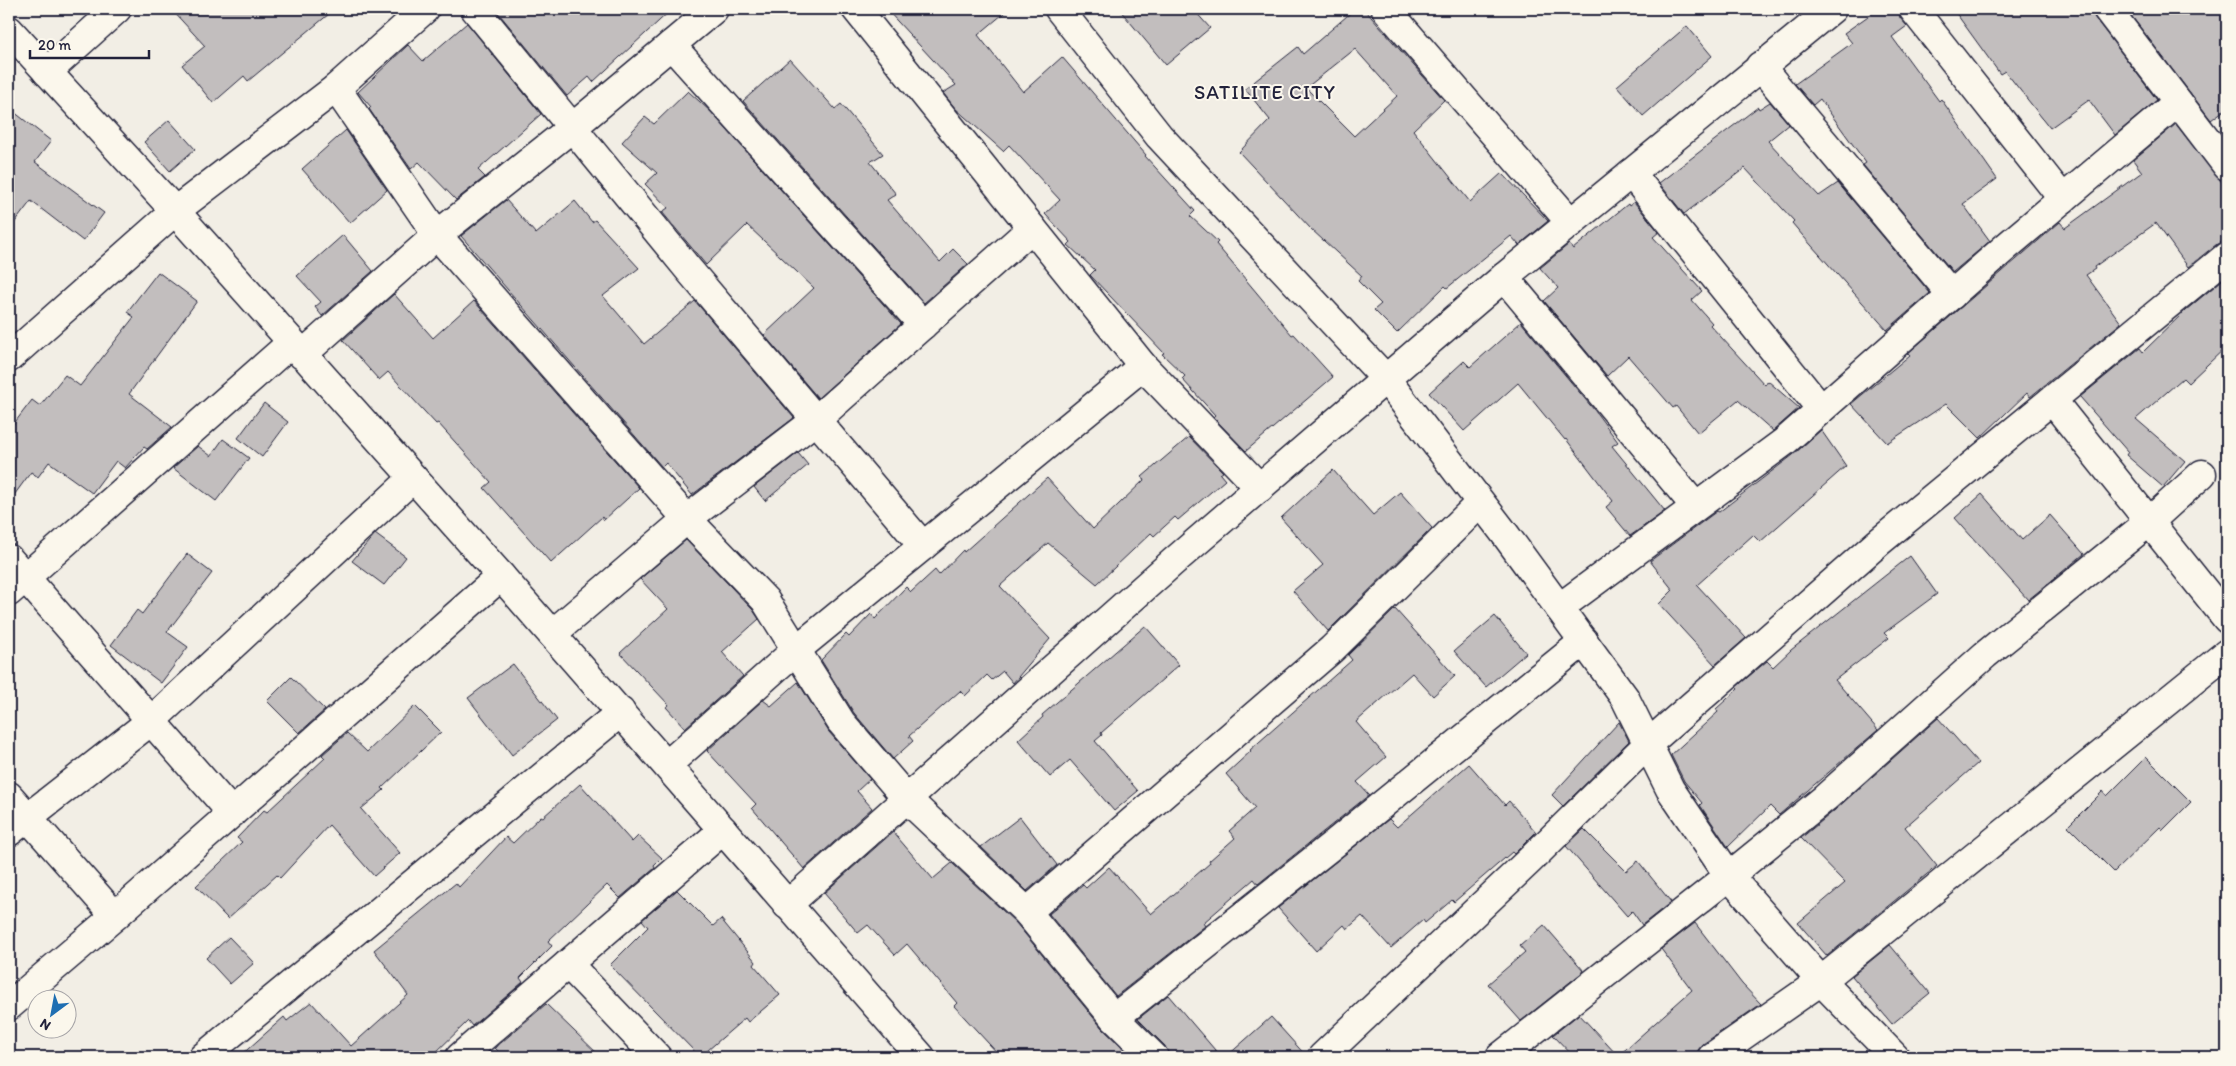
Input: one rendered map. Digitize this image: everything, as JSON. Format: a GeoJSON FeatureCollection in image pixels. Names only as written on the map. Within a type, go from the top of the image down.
{"type":"FeatureCollection","features":[{"type":"Feature","properties":{"kind":"street"},"geometry":{"type":"LineString","coordinates":[[47,72],[117,9]]}},
{"type":"Feature","properties":{"kind":"street"},"geometry":{"type":"LineString","coordinates":[[9,358],[175,211],[336,88],[425,9]]}},
{"type":"Feature","properties":{"kind":"street"},"geometry":{"type":"LineString","coordinates":[[475,9],[923,546]]}},
{"type":"Feature","properties":{"kind":"street"},"geometry":{"type":"LineString","coordinates":[[232,813],[152,721],[14,576],[573,127],[714,9]]}},
{"type":"Feature","properties":{"kind":"street"},"geometry":{"type":"LineString","coordinates":[[856,9],[1143,366],[1260,488]]}},
{"type":"Feature","properties":{"kind":"street"},"geometry":{"type":"LineString","coordinates":[[1059,9],[1158,136],[1386,379],[1626,698],[1670,789],[1729,876],[1821,981],[1895,1057]]}},
{"type":"Feature","properties":{"kind":"street"},"geometry":{"type":"LineString","coordinates":[[1386,9],[1571,223]]}},
{"type":"Feature","properties":{"kind":"street"},"geometry":{"type":"LineString","coordinates":[[1913,9],[2063,199]]}},
{"type":"Feature","properties":{"kind":"street"},"geometry":{"type":"LineString","coordinates":[[2107,9],[2227,166]]}},
{"type":"Feature","properties":{"kind":"street"},"geometry":{"type":"LineString","coordinates":[[787,905],[1173,562],[1386,379],[1504,278],[1829,10]]}},
{"type":"Feature","properties":{"kind":"street"},"geometry":{"type":"LineString","coordinates":[[9,30],[175,211],[501,576],[921,1057]]}},
{"type":"Feature","properties":{"kind":"street"},"geometry":{"type":"LineString","coordinates":[[671,45],[923,326]]}},
{"type":"Feature","properties":{"kind":"street"},"geometry":{"type":"LineString","coordinates":[[1760,66],[1952,295]]}},
{"type":"Feature","properties":{"kind":"street"},"geometry":{"type":"LineString","coordinates":[[336,88],[437,235],[687,519],[765,600],[841,722],[907,799],[1027,912],[1114,1018],[1154,1057]]}},
{"type":"Feature","properties":{"kind":"street"},"geometry":{"type":"LineString","coordinates":[[1559,608],[1784,442],[2063,199],[2178,102]]}},
{"type":"Feature","properties":{"kind":"street"},"geometry":{"type":"LineString","coordinates":[[1631,173],[1821,409]]}},
{"type":"Feature","properties":{"kind":"street"},"geometry":{"type":"LineString","coordinates":[[552,634],[687,519],[816,420],[1032,228]]}},
{"type":"Feature","properties":{"kind":"street"},"geometry":{"type":"LineString","coordinates":[[1322,1057],[1523,867],[1648,744],[1880,542],[2227,256]]}},
{"type":"Feature","properties":{"kind":"street"},"geometry":{"type":"LineString","coordinates":[[1504,278],[1695,506]]}},
{"type":"Feature","properties":{"kind":"street"},"geometry":{"type":"LineString","coordinates":[[667,765],[796,650],[1143,366]]}},
{"type":"Feature","properties":{"kind":"street"},"geometry":{"type":"LineString","coordinates":[[2052,400],[2227,618]]}},
{"type":"Feature","properties":{"kind":"street"},"geometry":{"type":"LineString","coordinates":[[1500,1057],[1825,798],[1985,655],[2149,522],[2202,474]]}},
{"type":"Feature","properties":{"kind":"street"},"geometry":{"type":"LineString","coordinates":[[18,824],[152,721],[413,478]]}},
{"type":"Feature","properties":{"kind":"street"},"geometry":{"type":"LineString","coordinates":[[1027,912],[1332,649],[1480,503]]}},
{"type":"Feature","properties":{"kind":"street"},"geometry":{"type":"LineString","coordinates":[[9,1006],[115,916],[501,576]]}},
{"type":"Feature","properties":{"kind":"street"},"geometry":{"type":"LineString","coordinates":[[1114,1018],[1335,844],[1584,641]]}},
{"type":"Feature","properties":{"kind":"street"},"geometry":{"type":"LineString","coordinates":[[1712,1057],[1821,981],[2227,654]]}},
{"type":"Feature","properties":{"kind":"street"},"geometry":{"type":"LineString","coordinates":[[203,1057],[621,712]]}},
{"type":"Feature","properties":{"kind":"street"},"geometry":{"type":"LineString","coordinates":[[9,796],[18,824],[115,916]]}},
{"type":"Feature","properties":{"kind":"street"},"geometry":{"type":"LineString","coordinates":[[460,1057],[723,830]]}},
{"type":"Feature","properties":{"kind":"street"},"geometry":{"type":"LineString","coordinates":[[568,964],[656,1057]]}},
{"type":"Feature","properties":{"kind":"building"},"geometry":{"type":"Polygon","coordinates":[[[171,9],[335,9],[248,81],[244,76],[213,103],[182,65],[205,46],[171,9]]]}},
{"type":"Feature","properties":{"kind":"building"},"geometry":{"type":"Polygon","coordinates":[[[495,9],[672,9],[593,82],[589,77],[567,96],[495,9]]]}},
{"type":"Feature","properties":{"kind":"building"},"geometry":{"type":"Polygon","coordinates":[[[886,9],[1009,9],[978,35],[1023,92],[1062,57],[1145,156],[1195,211],[1190,216],[1218,242],[1216,244],[1292,335],[1294,334],[1333,377],[1246,451],[1213,417],[1215,415],[1182,379],[1185,376],[1162,354],[1164,353],[1090,275],[1095,270],[1068,245],[1071,242],[1045,214],[1060,200],[1009,145],[1003,151],[955,108],[943,93],[956,85],[886,9]]]}},
{"type":"Feature","properties":{"kind":"building"},"geometry":{"type":"Polygon","coordinates":[[[1119,9],[1193,9],[1210,28],[1166,65],[1119,9]]]}},
{"type":"Feature","properties":{"kind":"building"},"geometry":{"type":"Polygon","coordinates":[[[1355,9],[1364,9],[1444,100],[1413,130],[1470,202],[1502,173],[1548,221],[1519,245],[1511,236],[1447,288],[1445,286],[1397,333],[1374,310],[1381,304],[1358,281],[1362,276],[1311,229],[1239,152],[1270,120],[1245,89],[1298,47],[1303,54],[1355,9]],[[1355,49],[1306,88],[1354,136],[1397,96],[1355,49]]]}},
{"type":"Feature","properties":{"kind":"building"},"geometry":{"type":"Polygon","coordinates":[[[1878,9],[1898,9],[1900,18],[1907,26],[1892,37],[1939,101],[1941,99],[1997,179],[1963,204],[1990,241],[1953,272],[1863,165],[1866,163],[1820,99],[1813,105],[1795,84],[1852,43],[1844,33],[1878,9]]]}},
{"type":"Feature","properties":{"kind":"building"},"geometry":{"type":"Polygon","coordinates":[[[1953,9],[2092,9],[2095,18],[2157,100],[2115,135],[2089,100],[2050,128],[2005,71],[2000,74],[1953,9]]]}},
{"type":"Feature","properties":{"kind":"building"},"geometry":{"type":"Polygon","coordinates":[[[2126,9],[2227,9],[2227,108],[2211,120],[2126,9]]]}},
{"type":"Feature","properties":{"kind":"building"},"geometry":{"type":"Polygon","coordinates":[[[467,23],[541,114],[478,170],[485,177],[456,200],[419,162],[411,169],[369,109],[371,107],[358,92],[408,45],[423,61],[467,23]]]}},
{"type":"Feature","properties":{"kind":"building"},"geometry":{"type":"Polygon","coordinates":[[[1687,26],[1712,56],[1643,116],[1617,86],[1687,26]]]}},
{"type":"Feature","properties":{"kind":"building"},"geometry":{"type":"Polygon","coordinates":[[[790,59],[835,109],[841,104],[883,154],[870,162],[896,194],[887,200],[940,262],[953,249],[968,264],[924,303],[743,101],[790,59]]]}},
{"type":"Feature","properties":{"kind":"building"},"geometry":{"type":"Polygon","coordinates":[[[688,91],[711,112],[901,324],[818,398],[764,335],[814,288],[747,225],[706,265],[662,212],[668,208],[645,184],[657,173],[622,142],[645,117],[654,124],[688,91]]]}},
{"type":"Feature","properties":{"kind":"building"},"geometry":{"type":"Polygon","coordinates":[[[1770,102],[1789,124],[1768,141],[1819,196],[1838,183],[1930,293],[1887,330],[1803,236],[1792,223],[1794,221],[1745,168],[1684,214],[1659,183],[1758,107],[1759,109],[1770,102]]]}},
{"type":"Feature","properties":{"kind":"building"},"geometry":{"type":"Polygon","coordinates":[[[9,108],[51,141],[35,162],[104,213],[83,241],[31,201],[9,230],[9,108]]]}},
{"type":"Feature","properties":{"kind":"building"},"geometry":{"type":"Polygon","coordinates":[[[169,120],[195,149],[170,171],[144,142],[169,120]]]}},
{"type":"Feature","properties":{"kind":"building"},"geometry":{"type":"Polygon","coordinates":[[[2176,124],[2227,189],[2227,241],[2217,244],[2188,267],[2156,223],[2094,267],[2095,269],[2086,275],[2121,323],[2030,397],[2027,393],[1980,438],[1946,404],[1887,443],[1851,404],[1910,355],[1908,353],[2060,222],[2065,228],[2142,172],[2133,160],[2176,124]]]}},
{"type":"Feature","properties":{"kind":"building"},"geometry":{"type":"Polygon","coordinates":[[[346,130],[387,190],[350,223],[302,169],[346,130]]]}},
{"type":"Feature","properties":{"kind":"building"},"geometry":{"type":"Polygon","coordinates":[[[506,200],[536,234],[575,201],[592,222],[595,220],[639,268],[603,296],[644,344],[695,301],[794,418],[692,495],[666,463],[662,467],[461,236],[506,200]]]}},
{"type":"Feature","properties":{"kind":"building"},"geometry":{"type":"Polygon","coordinates":[[[1634,202],[1659,232],[1653,237],[1702,291],[1692,300],[1712,323],[1710,325],[1765,385],[1768,381],[1799,408],[1773,431],[1738,400],[1698,433],[1676,406],[1673,408],[1628,356],[1607,376],[1544,301],[1558,288],[1540,268],[1569,244],[1573,249],[1628,204],[1629,206],[1634,202]]]}},
{"type":"Feature","properties":{"kind":"building"},"geometry":{"type":"Polygon","coordinates":[[[343,235],[373,271],[322,316],[315,307],[321,302],[297,276],[343,235]]]}},
{"type":"Feature","properties":{"kind":"building"},"geometry":{"type":"Polygon","coordinates":[[[158,272],[197,301],[129,394],[172,427],[147,449],[144,447],[125,468],[116,461],[92,493],[49,462],[38,477],[31,472],[9,502],[9,430],[32,400],[40,406],[65,375],[80,386],[134,317],[127,312],[158,272]]]}},
{"type":"Feature","properties":{"kind":"building"},"geometry":{"type":"Polygon","coordinates":[[[2227,276],[2227,346],[2188,383],[2183,378],[2136,419],[2185,461],[2163,487],[2126,455],[2128,452],[2080,397],[2140,348],[2143,352],[2186,310],[2227,276]]]}},
{"type":"Feature","properties":{"kind":"building"},"geometry":{"type":"Polygon","coordinates":[[[394,294],[433,338],[474,301],[639,488],[604,520],[602,517],[551,563],[484,488],[491,482],[438,423],[436,424],[388,372],[379,380],[343,340],[394,294]]]}},
{"type":"Feature","properties":{"kind":"building"},"geometry":{"type":"Polygon","coordinates":[[[1521,322],[1595,411],[1618,442],[1612,446],[1665,511],[1630,536],[1606,507],[1613,501],[1566,439],[1518,383],[1464,431],[1429,393],[1464,361],[1470,367],[1521,322]]]}},
{"type":"Feature","properties":{"kind":"building"},"geometry":{"type":"Polygon","coordinates":[[[264,403],[288,422],[262,457],[238,438],[264,403]]]}},
{"type":"Feature","properties":{"kind":"building"},"geometry":{"type":"Polygon","coordinates":[[[1821,430],[1846,466],[1760,542],[1753,535],[1697,585],[1746,638],[1715,665],[1659,604],[1673,590],[1650,561],[1717,511],[1719,512],[1793,455],[1821,430]]]}},
{"type":"Feature","properties":{"kind":"building"},"geometry":{"type":"Polygon","coordinates":[[[1189,437],[1223,472],[1220,474],[1225,480],[1178,520],[1175,517],[1154,536],[1151,533],[1097,584],[1048,543],[1000,586],[1050,639],[1013,683],[1003,671],[992,680],[987,675],[965,696],[960,691],[909,736],[913,741],[893,759],[854,713],[821,660],[846,634],[849,637],[871,614],[875,619],[906,587],[911,592],[935,570],[939,575],[963,550],[964,552],[1047,478],[1093,529],[1144,480],[1142,477],[1189,437]]]}},
{"type":"Feature","properties":{"kind":"building"},"geometry":{"type":"Polygon","coordinates":[[[223,439],[249,458],[216,501],[173,468],[198,446],[211,456],[223,439]]]}},
{"type":"Feature","properties":{"kind":"building"},"geometry":{"type":"Polygon","coordinates":[[[798,453],[808,465],[765,501],[754,487],[798,453]]]}},
{"type":"Feature","properties":{"kind":"building"},"geometry":{"type":"Polygon","coordinates":[[[1333,470],[1373,515],[1400,492],[1432,528],[1328,631],[1293,591],[1323,565],[1281,518],[1333,470]]]}},
{"type":"Feature","properties":{"kind":"building"},"geometry":{"type":"Polygon","coordinates":[[[1982,494],[2022,540],[2050,515],[2084,554],[2028,600],[1955,518],[1982,494]]]}},
{"type":"Feature","properties":{"kind":"building"},"geometry":{"type":"Polygon","coordinates":[[[375,534],[406,557],[384,585],[352,561],[375,534]]]}},
{"type":"Feature","properties":{"kind":"building"},"geometry":{"type":"Polygon","coordinates":[[[686,540],[753,610],[759,619],[722,652],[743,676],[685,728],[666,707],[669,705],[620,653],[668,609],[640,579],[686,540]]]}},
{"type":"Feature","properties":{"kind":"building"},"geometry":{"type":"Polygon","coordinates":[[[187,554],[212,573],[167,632],[188,647],[161,683],[111,645],[137,610],[142,614],[187,554]]]}},
{"type":"Feature","properties":{"kind":"building"},"geometry":{"type":"Polygon","coordinates":[[[1910,556],[1937,594],[1884,633],[1889,638],[1835,680],[1878,730],[1779,815],[1770,806],[1728,847],[1700,805],[1702,803],[1684,781],[1671,755],[1718,712],[1716,709],[1738,689],[1736,687],[1767,661],[1773,667],[1791,650],[1910,556]]]}},
{"type":"Feature","properties":{"kind":"building"},"geometry":{"type":"Polygon","coordinates":[[[1395,609],[1455,676],[1433,696],[1412,673],[1356,722],[1386,757],[1357,782],[1369,795],[1258,884],[1254,879],[1203,923],[1205,926],[1116,996],[1049,914],[1083,885],[1086,888],[1109,867],[1151,914],[1210,863],[1209,861],[1235,838],[1229,831],[1255,808],[1226,774],[1250,750],[1352,660],[1348,655],[1395,609]]]}},
{"type":"Feature","properties":{"kind":"building"},"geometry":{"type":"Polygon","coordinates":[[[1495,616],[1526,653],[1486,687],[1454,651],[1495,616]]]}},
{"type":"Feature","properties":{"kind":"building"},"geometry":{"type":"Polygon","coordinates":[[[1145,626],[1179,665],[1101,733],[1102,735],[1095,741],[1138,791],[1114,811],[1070,760],[1050,777],[1018,740],[1043,717],[1042,715],[1145,626]]]}},
{"type":"Feature","properties":{"kind":"building"},"geometry":{"type":"Polygon","coordinates":[[[513,664],[557,720],[512,755],[468,698],[513,664]]]}},
{"type":"Feature","properties":{"kind":"building"},"geometry":{"type":"Polygon","coordinates":[[[291,677],[325,710],[299,733],[267,701],[291,677]]]}},
{"type":"Feature","properties":{"kind":"building"},"geometry":{"type":"Polygon","coordinates":[[[798,682],[829,732],[870,779],[857,791],[872,808],[804,869],[752,808],[756,804],[707,751],[763,700],[771,706],[798,682]]]}},
{"type":"Feature","properties":{"kind":"building"},"geometry":{"type":"Polygon","coordinates":[[[415,706],[441,732],[382,788],[384,790],[361,809],[400,853],[374,876],[329,825],[280,878],[277,875],[228,919],[196,886],[242,842],[237,838],[264,810],[267,812],[325,758],[322,755],[347,733],[367,752],[415,706]]]}},
{"type":"Feature","properties":{"kind":"building"},"geometry":{"type":"Polygon","coordinates":[[[1938,718],[1978,763],[1905,827],[1937,866],[1827,956],[1798,923],[1845,883],[1801,838],[1938,718]]]}},
{"type":"Feature","properties":{"kind":"building"},"geometry":{"type":"Polygon","coordinates":[[[1619,722],[1629,741],[1563,806],[1552,795],[1619,722]]]}},
{"type":"Feature","properties":{"kind":"building"},"geometry":{"type":"Polygon","coordinates":[[[2146,757],[2191,802],[2163,830],[2160,827],[2114,872],[2068,826],[2103,791],[2107,796],[2146,757]]]}},
{"type":"Feature","properties":{"kind":"building"},"geometry":{"type":"Polygon","coordinates":[[[1469,764],[1505,805],[1509,801],[1536,832],[1514,854],[1512,852],[1454,902],[1452,900],[1425,923],[1423,920],[1391,948],[1362,916],[1347,929],[1344,925],[1316,951],[1278,908],[1389,819],[1397,827],[1469,764]]]}},
{"type":"Feature","properties":{"kind":"building"},"geometry":{"type":"Polygon","coordinates":[[[580,784],[632,842],[638,836],[662,858],[654,866],[655,868],[620,898],[607,885],[548,941],[552,946],[520,978],[523,982],[472,1026],[468,1021],[431,1057],[239,1057],[284,1017],[287,1021],[311,1002],[351,1046],[408,995],[374,950],[456,883],[459,887],[506,837],[513,843],[541,816],[543,817],[580,784]]]}},
{"type":"Feature","properties":{"kind":"building"},"geometry":{"type":"Polygon","coordinates":[[[1020,817],[1057,865],[1027,891],[981,847],[1020,817]]]}},
{"type":"Feature","properties":{"kind":"building"},"geometry":{"type":"Polygon","coordinates":[[[1584,829],[1626,871],[1638,861],[1671,902],[1642,925],[1632,911],[1627,916],[1566,846],[1584,829]]]}},
{"type":"Feature","properties":{"kind":"building"},"geometry":{"type":"Polygon","coordinates":[[[893,832],[933,879],[952,863],[1016,923],[1102,1028],[1132,1057],[1001,1057],[954,1006],[957,1003],[907,944],[895,955],[868,925],[858,933],[824,893],[893,832]]]}},
{"type":"Feature","properties":{"kind":"building"},"geometry":{"type":"Polygon","coordinates":[[[677,890],[713,926],[721,919],[756,962],[754,965],[780,995],[748,1022],[745,1018],[700,1057],[610,965],[648,927],[642,920],[677,890]]]}},
{"type":"Feature","properties":{"kind":"building"},"geometry":{"type":"Polygon","coordinates":[[[1695,923],[1742,984],[1761,1004],[1703,1044],[1698,1050],[1697,1057],[1574,1057],[1553,1035],[1579,1014],[1618,1056],[1692,990],[1661,949],[1695,923]]]}},
{"type":"Feature","properties":{"kind":"building"},"geometry":{"type":"Polygon","coordinates":[[[1544,925],[1584,971],[1521,1021],[1488,984],[1525,952],[1520,946],[1544,925]]]}},
{"type":"Feature","properties":{"kind":"building"},"geometry":{"type":"Polygon","coordinates":[[[229,937],[254,963],[230,984],[206,958],[229,937]]]}},
{"type":"Feature","properties":{"kind":"building"},"geometry":{"type":"Polygon","coordinates":[[[1890,945],[1930,993],[1892,1024],[1852,976],[1890,945]]]}},
{"type":"Feature","properties":{"kind":"building"},"geometry":{"type":"Polygon","coordinates":[[[1168,995],[1221,1057],[1169,1057],[1165,1046],[1138,1019],[1168,995]]]}},
{"type":"Feature","properties":{"kind":"building"},"geometry":{"type":"Polygon","coordinates":[[[546,1004],[601,1057],[504,1057],[495,1048],[546,1004]]]}},
{"type":"Feature","properties":{"kind":"building"},"geometry":{"type":"Polygon","coordinates":[[[1271,1017],[1307,1057],[1226,1057],[1271,1017]]]}},
{"type":"Feature","properties":{"kind":"district","name":"SATILITE CITY"},"geometry":{"type":"Point","coordinates":[1265,92]}}]}
